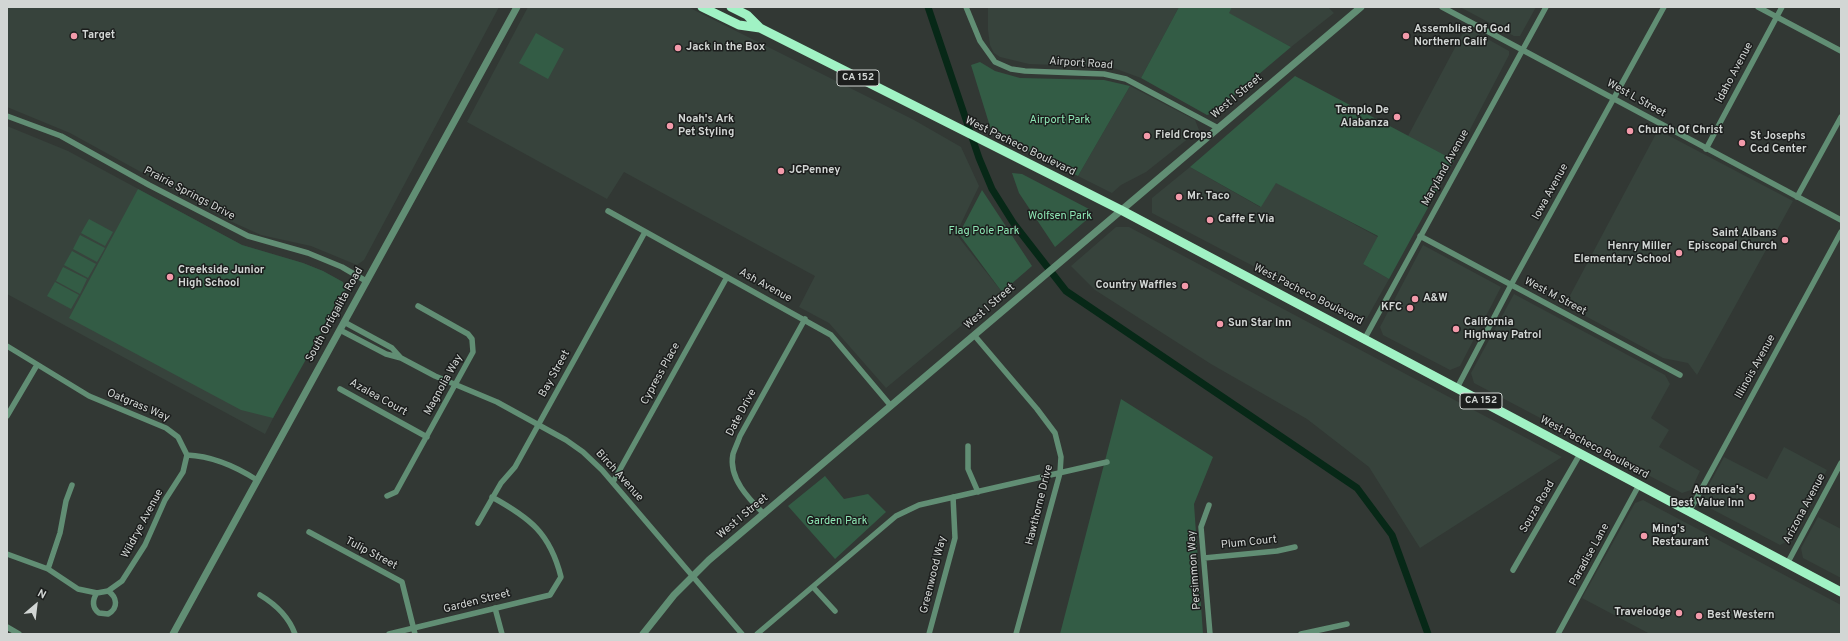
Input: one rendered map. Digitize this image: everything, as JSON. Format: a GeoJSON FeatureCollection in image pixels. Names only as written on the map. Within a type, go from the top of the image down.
{"type":"FeatureCollection","features":[{"type":"Feature","properties":{"kind":"highway","name":"West Pacheco Boulevard"},"geometry":{"type":"LineString","coordinates":[[702,7],[739,25],[760,28]]}},
{"type":"Feature","properties":{"kind":"highway","name":"West Pacheco Boulevard"},"geometry":{"type":"LineString","coordinates":[[730,7],[747,15],[760,28],[987,144],[1121,210],[1365,338],[1841,592]]}},
{"type":"Feature","properties":{"kind":"street","name":"South Ortigalita Road"},"geometry":{"type":"LineString","coordinates":[[173,634],[517,7]]}},
{"type":"Feature","properties":{"kind":"street","name":"Airport Road"},"geometry":{"type":"LineString","coordinates":[[966,7],[980,41],[995,62],[1011,69],[1025,71],[1104,74],[1126,79],[1218,128]]}},
{"type":"Feature","properties":{"kind":"street","name":"West I Street"},"geometry":{"type":"LineString","coordinates":[[642,634],[674,595],[692,576],[1361,7]]}},
{"type":"Feature","properties":{"kind":"street","name":"West L Street"},"geometry":{"type":"LineString","coordinates":[[1442,7],[1841,220]]}},
{"type":"Feature","properties":{"kind":"street","name":"Maryland Avenue"},"geometry":{"type":"LineString","coordinates":[[1365,338],[1546,7]]}},
{"type":"Feature","properties":{"kind":"street","name":"Iowa Avenue"},"geometry":{"type":"LineString","coordinates":[[1457,388],[1511,285],[1664,7]]}},
{"type":"Feature","properties":{"kind":"street"},"geometry":{"type":"LineString","coordinates":[[1758,7],[1841,51]]}},
{"type":"Feature","properties":{"kind":"street","name":"Idaho Avenue"},"geometry":{"type":"LineString","coordinates":[[1706,149],[1782,7]]}},
{"type":"Feature","properties":{"kind":"street","name":"Prairie Springs Drive"},"geometry":{"type":"LineString","coordinates":[[7,116],[61,136],[149,185],[248,236],[308,253],[342,267],[366,281]]}},
{"type":"Feature","properties":{"kind":"street"},"geometry":{"type":"LineString","coordinates":[[1797,197],[1841,117]]}},
{"type":"Feature","properties":{"kind":"street","name":"Ash Avenue"},"geometry":{"type":"LineString","coordinates":[[608,211],[831,335],[891,406]]}},
{"type":"Feature","properties":{"kind":"street","name":"Bay Street"},"geometry":{"type":"LineString","coordinates":[[478,523],[492,497],[515,467],[645,232]]}},
{"type":"Feature","properties":{"kind":"street","name":"Illinois Avenue"},"geometry":{"type":"LineString","coordinates":[[1689,512],[1841,232]]}},
{"type":"Feature","properties":{"kind":"street","name":"West M Street"},"geometry":{"type":"LineString","coordinates":[[1420,236],[1680,375]]}},
{"type":"Feature","properties":{"kind":"street","name":"Cypress Place"},"geometry":{"type":"LineString","coordinates":[[613,482],[727,277]]}},
{"type":"Feature","properties":{"kind":"street","name":"Magnolia Way"},"geometry":{"type":"LineString","coordinates":[[387,496],[396,492],[473,352],[473,342],[468,334],[418,306]]}},
{"type":"Feature","properties":{"kind":"street","name":"Date Drive"},"geometry":{"type":"LineString","coordinates":[[764,514],[744,494],[735,475],[733,455],[740,436],[804,320]]}},
{"type":"Feature","properties":{"kind":"street","name":"Birch Avenue"},"geometry":{"type":"LineString","coordinates":[[344,322],[392,348],[401,358]]}},
{"type":"Feature","properties":{"kind":"street","name":"Birch Avenue"},"geometry":{"type":"LineString","coordinates":[[340,330],[386,354],[401,358],[435,376],[484,396],[566,440],[584,452],[613,482],[742,634]]}},
{"type":"Feature","properties":{"kind":"street","name":"Hawthorne Drive"},"geometry":{"type":"LineString","coordinates":[[974,336],[1037,409],[1055,433],[1062,457],[1060,473],[1016,634]]}},
{"type":"Feature","properties":{"kind":"street","name":"Oatgrass Way"},"geometry":{"type":"LineString","coordinates":[[7,346],[89,396],[166,428],[178,437],[187,455]]}},
{"type":"Feature","properties":{"kind":"street"},"geometry":{"type":"LineString","coordinates":[[7,416],[37,365]]}},
{"type":"Feature","properties":{"kind":"street","name":"Azalea Court"},"geometry":{"type":"LineString","coordinates":[[340,389],[427,437]]}},
{"type":"Feature","properties":{"kind":"street"},"geometry":{"type":"LineString","coordinates":[[968,446],[968,469],[978,492]]}},
{"type":"Feature","properties":{"kind":"street","name":"Souza Road"},"geometry":{"type":"LineString","coordinates":[[1513,570],[1580,454]]}},
{"type":"Feature","properties":{"kind":"street"},"geometry":{"type":"LineString","coordinates":[[187,455],[218,460],[236,467],[258,480]]}},
{"type":"Feature","properties":{"kind":"street","name":"Wildrye Avenue"},"geometry":{"type":"LineString","coordinates":[[48,569],[78,589],[102,592],[122,580],[145,545],[159,513],[183,472],[187,455]]}},
{"type":"Feature","properties":{"kind":"street"},"geometry":{"type":"LineString","coordinates":[[757,634],[896,516],[919,505],[1107,462]]}},
{"type":"Feature","properties":{"kind":"street","name":"Arizona Avenue"},"geometry":{"type":"LineString","coordinates":[[1787,564],[1841,463]]}},
{"type":"Feature","properties":{"kind":"street"},"geometry":{"type":"LineString","coordinates":[[7,554],[48,569],[60,532],[66,501],[72,485]]}},
{"type":"Feature","properties":{"kind":"street","name":"Paradise Lane"},"geometry":{"type":"LineString","coordinates":[[1558,634],[1639,485]]}},
{"type":"Feature","properties":{"kind":"street","name":"Garden Street"},"geometry":{"type":"LineString","coordinates":[[389,634],[415,631],[495,608],[550,595],[561,577],[553,552],[540,530],[517,511],[492,497]]}},
{"type":"Feature","properties":{"kind":"street","name":"Greenwood Way"},"geometry":{"type":"LineString","coordinates":[[929,634],[955,538],[953,497]]}},
{"type":"Feature","properties":{"kind":"street","name":"Persimmon Way"},"geometry":{"type":"LineString","coordinates":[[1209,505],[1201,527],[1210,634]]}},
{"type":"Feature","properties":{"kind":"street","name":"Tulip Street"},"geometry":{"type":"LineString","coordinates":[[309,532],[402,582],[415,631]]}},
{"type":"Feature","properties":{"kind":"street","name":"Plum Court"},"geometry":{"type":"LineString","coordinates":[[1204,558],[1277,551],[1295,547]]}},
{"type":"Feature","properties":{"kind":"street"},"geometry":{"type":"LineString","coordinates":[[813,587],[835,611]]}},
{"type":"Feature","properties":{"kind":"street"},"geometry":{"type":"LineString","coordinates":[[260,595],[279,609],[289,621],[295,634]]}},
{"type":"Feature","properties":{"kind":"street"},"geometry":{"type":"LineString","coordinates":[[495,608],[502,634]]}},
{"type":"Feature","properties":{"kind":"street"},"geometry":{"type":"LineString","coordinates":[[1301,634],[1347,624]]}},
{"type":"Feature","properties":{"kind":"street"},"geometry":{"type":"LineString","coordinates":[[7,627],[19,634]]}},
{"type":"Feature","properties":{"kind":"shaded area"},"geometry":{"type":"Polygon","coordinates":[[[7,7],[499,7],[364,260],[357,265],[311,246],[261,235],[230,221],[70,133],[7,107],[7,7]]]}},
{"type":"Feature","properties":{"kind":"shaded area"},"geometry":{"type":"Polygon","coordinates":[[[528,7],[688,7],[914,120],[961,147],[979,186],[956,234],[1002,292],[886,388],[829,323],[799,307],[815,276],[624,172],[607,199],[467,122],[528,7]]]}},
{"type":"Feature","properties":{"kind":"shaded area"},"geometry":{"type":"Polygon","coordinates":[[[988,7],[1179,7],[1141,78],[1111,67],[1029,64],[1000,57],[994,53],[990,45],[988,30],[988,7]]]}},
{"type":"Feature","properties":{"kind":"shaded area"},"geometry":{"type":"Polygon","coordinates":[[[1232,7],[1328,7],[1334,13],[1291,47],[1228,13],[1232,7]]]}},
{"type":"Feature","properties":{"kind":"shaded area"},"geometry":{"type":"Polygon","coordinates":[[[1460,7],[1536,7],[1520,36],[1514,36],[1460,7]]]}},
{"type":"Feature","properties":{"kind":"shaded area"},"geometry":{"type":"Polygon","coordinates":[[[1466,27],[1509,51],[1509,55],[1454,160],[1408,136],[1466,27]]]}},
{"type":"Feature","properties":{"kind":"shaded area"},"geometry":{"type":"Polygon","coordinates":[[[1130,86],[1195,120],[1199,130],[1146,172],[1121,185],[1112,193],[1078,176],[1130,86]]]}},
{"type":"Feature","properties":{"kind":"shaded area","name":"Creekside Junior High School"},"geometry":{"type":"Polygon","coordinates":[[[7,126],[68,151],[242,245],[303,263],[323,271],[343,282],[265,434],[7,294],[7,126]]]}},
{"type":"Feature","properties":{"kind":"shaded area","name":"Henry Miller Elementary School"},"geometry":{"type":"Polygon","coordinates":[[[1658,130],[1793,201],[1697,375],[1688,363],[1663,358],[1565,305],[1658,130]]]}},
{"type":"Feature","properties":{"kind":"shaded area"},"geometry":{"type":"Polygon","coordinates":[[[1190,167],[1260,207],[1276,182],[1378,237],[1363,264],[1389,279],[1367,318],[1358,321],[1152,213],[1152,198],[1190,167]]]}},
{"type":"Feature","properties":{"kind":"shaded area"},"geometry":{"type":"Polygon","coordinates":[[[1116,227],[1129,227],[1562,457],[1420,548],[1369,467],[1307,419],[1211,364],[1095,290],[1071,266],[1116,227]]]}},
{"type":"Feature","properties":{"kind":"shaded area"},"geometry":{"type":"Polygon","coordinates":[[[1423,245],[1501,287],[1460,366],[1450,370],[1383,335],[1380,327],[1423,245]]]}},
{"type":"Feature","properties":{"kind":"shaded area"},"geometry":{"type":"Polygon","coordinates":[[[1514,294],[1665,375],[1670,384],[1651,418],[1669,430],[1659,447],[1700,471],[1691,490],[1682,493],[1474,383],[1471,373],[1514,294]]]}},
{"type":"Feature","properties":{"kind":"shaded area"},"geometry":{"type":"Polygon","coordinates":[[[1784,447],[1827,470],[1788,541],[1780,545],[1706,506],[1703,496],[1724,457],[1767,479],[1784,447]]]}},
{"type":"Feature","properties":{"kind":"shaded area"},"geometry":{"type":"Polygon","coordinates":[[[1643,500],[1841,605],[1841,634],[1650,634],[1582,598],[1635,503],[1643,500]]]}},
{"type":"Feature","properties":{"kind":"shaded area"},"geometry":{"type":"Polygon","coordinates":[[[1818,517],[1841,529],[1841,578],[1803,558],[1801,548],[1818,517]]]}},
{"type":"Feature","properties":{"kind":"green space"},"geometry":{"type":"Polygon","coordinates":[[[1179,7],[1232,7],[1229,13],[1291,47],[1213,113],[1207,115],[1141,78],[1179,7]]]}},
{"type":"Feature","properties":{"kind":"green space"},"geometry":{"type":"Polygon","coordinates":[[[536,33],[564,49],[548,79],[519,63],[536,33]]]}},
{"type":"Feature","properties":{"kind":"green space","name":"Airport Park"},"geometry":{"type":"Polygon","coordinates":[[[980,62],[995,71],[1020,78],[1104,80],[1130,86],[1078,176],[992,133],[971,65],[980,62]]]}},
{"type":"Feature","properties":{"kind":"green space"},"geometry":{"type":"Polygon","coordinates":[[[1295,76],[1454,160],[1389,279],[1363,264],[1378,236],[1276,183],[1261,207],[1190,167],[1295,76]]]}},
{"type":"Feature","properties":{"kind":"green space","name":"Wolfsen Park"},"geometry":{"type":"Polygon","coordinates":[[[1012,173],[1022,174],[1089,209],[1091,216],[1055,247],[1019,193],[1012,173]]]}},
{"type":"Feature","properties":{"kind":"green space","name":"Creekside Junior High School"},"geometry":{"type":"Polygon","coordinates":[[[138,189],[242,245],[303,263],[323,271],[343,282],[345,290],[273,418],[241,410],[69,318],[138,189]]]}},
{"type":"Feature","properties":{"kind":"green space","name":"Flag Pole Park"},"geometry":{"type":"Polygon","coordinates":[[[982,190],[1032,266],[1002,292],[959,234],[982,190]]]}},
{"type":"Feature","properties":{"kind":"green space"},"geometry":{"type":"Polygon","coordinates":[[[89,219],[113,232],[105,246],[81,233],[89,219]]]}},
{"type":"Feature","properties":{"kind":"green space"},"geometry":{"type":"Polygon","coordinates":[[[80,235],[105,248],[97,262],[73,249],[80,235]]]}},
{"type":"Feature","properties":{"kind":"green space"},"geometry":{"type":"Polygon","coordinates":[[[72,251],[96,264],[88,278],[64,265],[72,251]]]}},
{"type":"Feature","properties":{"kind":"green space"},"geometry":{"type":"Polygon","coordinates":[[[63,267],[87,279],[80,294],[56,281],[63,267]]]}},
{"type":"Feature","properties":{"kind":"green space"},"geometry":{"type":"Polygon","coordinates":[[[55,282],[79,295],[71,309],[47,296],[55,282]]]}},
{"type":"Feature","properties":{"kind":"green space"},"geometry":{"type":"Polygon","coordinates":[[[1121,399],[1213,457],[1194,504],[1203,634],[1060,634],[1121,399]]]}},
{"type":"Feature","properties":{"kind":"green space","name":"Garden Park"},"geometry":{"type":"Polygon","coordinates":[[[825,476],[844,499],[868,494],[886,512],[835,559],[788,506],[825,476]]]}},
{"type":"Feature","properties":{"kind":"waterway"},"geometry":{"type":"LineString","coordinates":[[928,7],[979,158],[992,189],[1014,224],[1066,291],[1357,488],[1392,535],[1428,634]]}},
{"type":"Feature","properties":{"kind":"place","name":"Target"},"geometry":{"type":"Point","coordinates":[74,36]}},
{"type":"Feature","properties":{"kind":"place","name":"Assemblies Of God Northern Calif"},"geometry":{"type":"Point","coordinates":[1406,36]}},
{"type":"Feature","properties":{"kind":"place","name":"Jack in the Box"},"geometry":{"type":"Point","coordinates":[678,48]}},
{"type":"Feature","properties":{"kind":"place","name":"Templo De Alabanza"},"geometry":{"type":"Point","coordinates":[1397,117]}},
{"type":"Feature","properties":{"kind":"place","name":"Noah's Ark Pet Styling"},"geometry":{"type":"Point","coordinates":[670,126]}},
{"type":"Feature","properties":{"kind":"place","name":"Church Of Christ"},"geometry":{"type":"Point","coordinates":[1630,131]}},
{"type":"Feature","properties":{"kind":"place","name":"Field Crops"},"geometry":{"type":"Point","coordinates":[1147,136]}},
{"type":"Feature","properties":{"kind":"place","name":"St Josephs Ccd Center"},"geometry":{"type":"Point","coordinates":[1742,143]}},
{"type":"Feature","properties":{"kind":"place","name":"JCPenney"},"geometry":{"type":"Point","coordinates":[781,171]}},
{"type":"Feature","properties":{"kind":"place","name":"Mr. Taco"},"geometry":{"type":"Point","coordinates":[1179,197]}},
{"type":"Feature","properties":{"kind":"place","name":"Caffe E Via"},"geometry":{"type":"Point","coordinates":[1210,220]}},
{"type":"Feature","properties":{"kind":"place","name":"Saint Albans Episcopal Church"},"geometry":{"type":"Point","coordinates":[1785,240]}},
{"type":"Feature","properties":{"kind":"place","name":"Henry Miller Elementary School"},"geometry":{"type":"Point","coordinates":[1679,253]}},
{"type":"Feature","properties":{"kind":"place","name":"Creekside Junior High School"},"geometry":{"type":"Point","coordinates":[170,277]}},
{"type":"Feature","properties":{"kind":"place","name":"Country Waffles"},"geometry":{"type":"Point","coordinates":[1185,286]}},
{"type":"Feature","properties":{"kind":"place","name":"A&W"},"geometry":{"type":"Point","coordinates":[1415,299]}},
{"type":"Feature","properties":{"kind":"place","name":"KFC"},"geometry":{"type":"Point","coordinates":[1410,308]}},
{"type":"Feature","properties":{"kind":"place","name":"Sun Star Inn"},"geometry":{"type":"Point","coordinates":[1220,324]}},
{"type":"Feature","properties":{"kind":"place","name":"California Highway Patrol"},"geometry":{"type":"Point","coordinates":[1456,329]}},
{"type":"Feature","properties":{"kind":"place","name":"America's Best Value Inn"},"geometry":{"type":"Point","coordinates":[1752,497]}},
{"type":"Feature","properties":{"kind":"place","name":"Ming's Restaurant"},"geometry":{"type":"Point","coordinates":[1644,536]}},
{"type":"Feature","properties":{"kind":"place","name":"Travelodge"},"geometry":{"type":"Point","coordinates":[1679,613]}},
{"type":"Feature","properties":{"kind":"place","name":"Best Western"},"geometry":{"type":"Point","coordinates":[1699,616]}}]}
